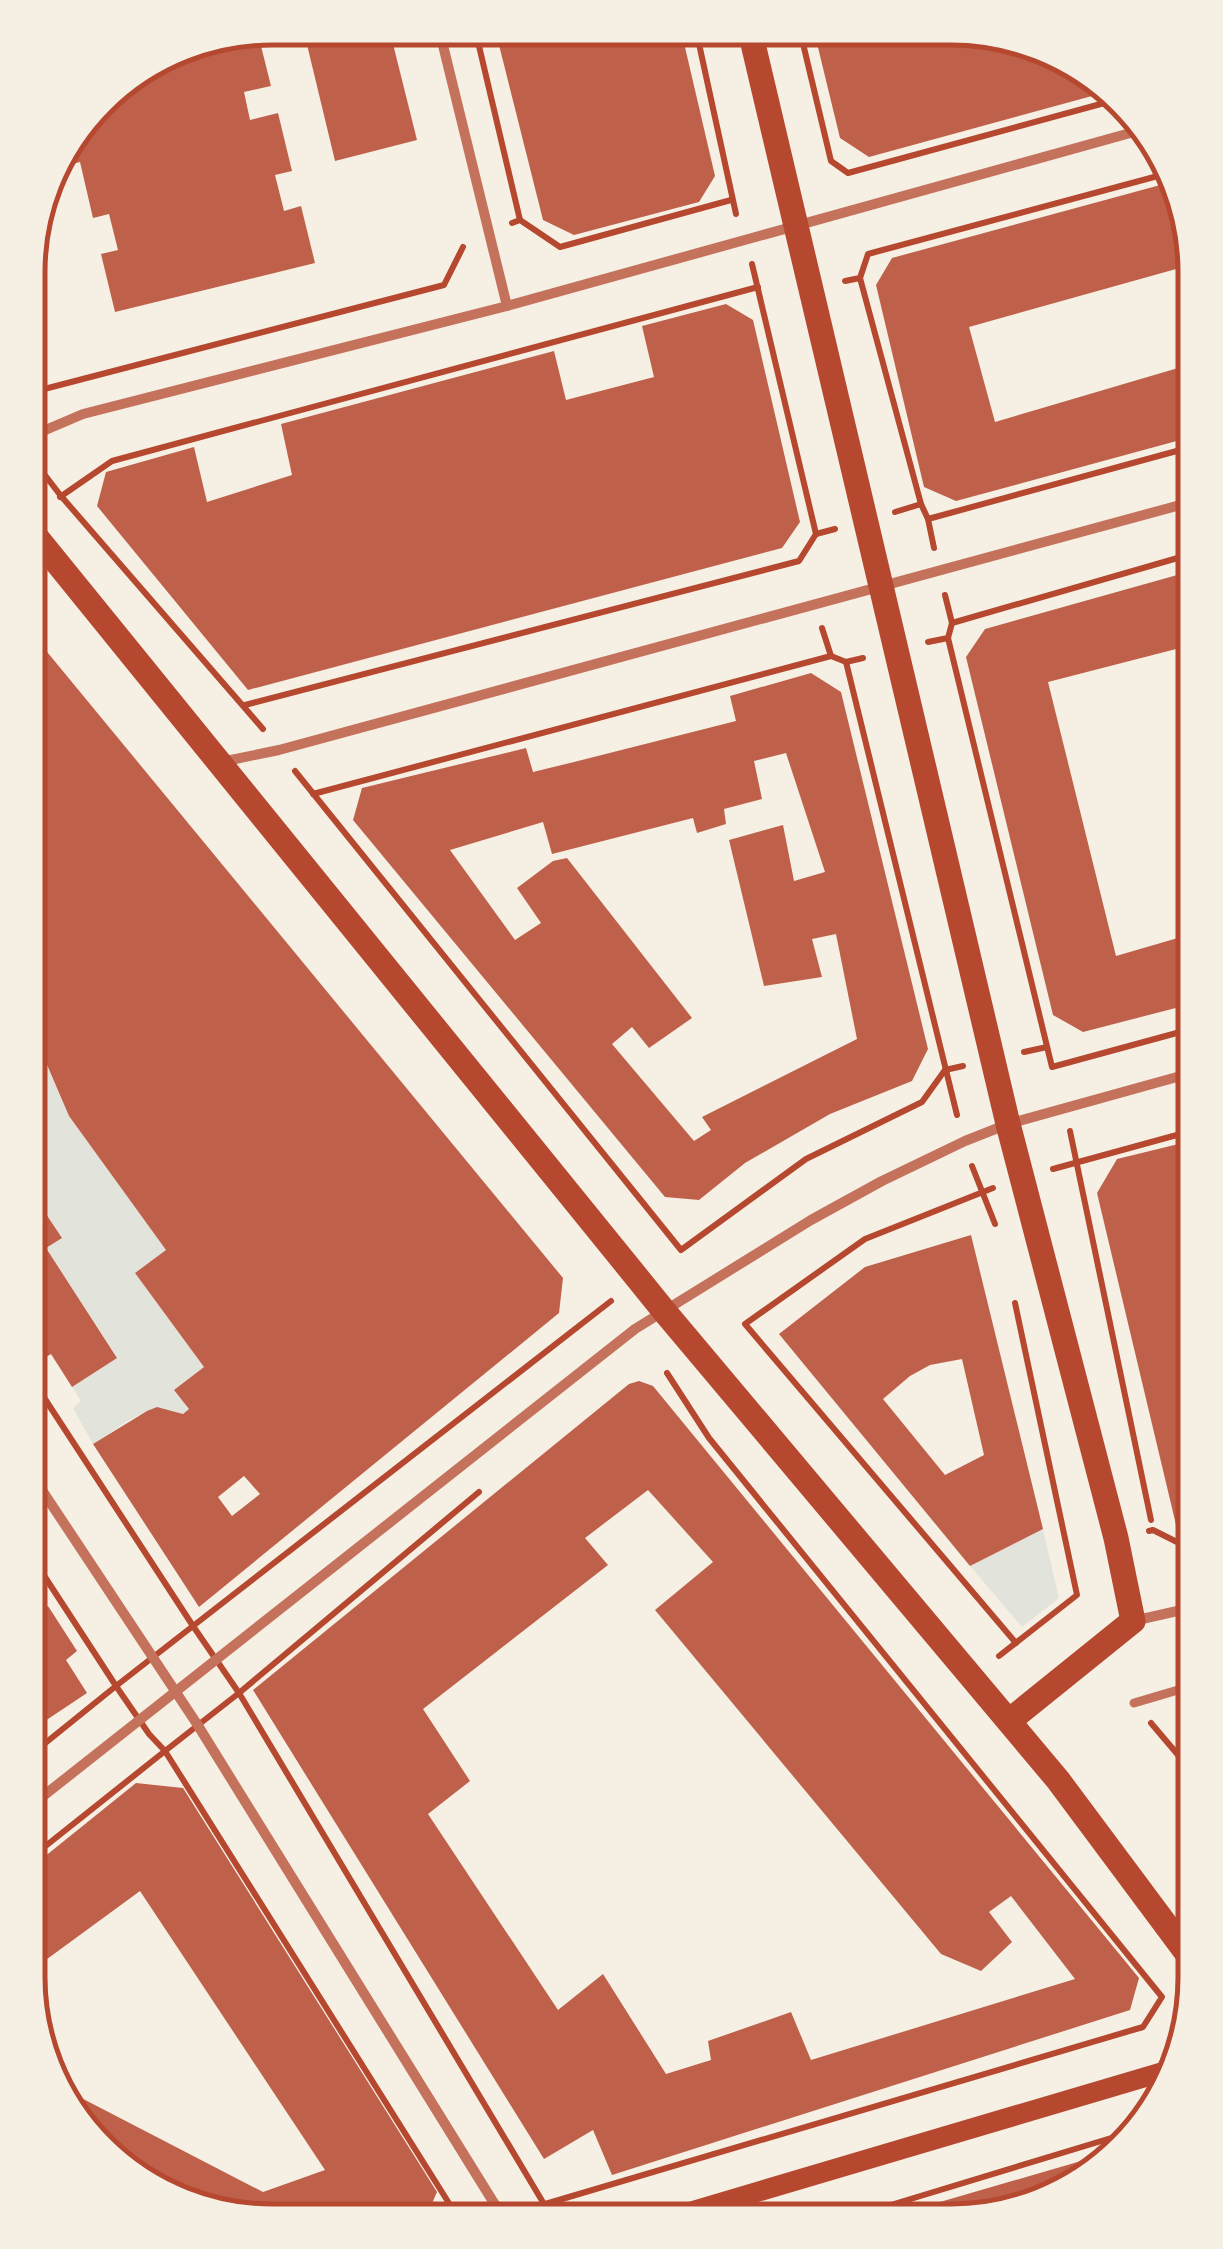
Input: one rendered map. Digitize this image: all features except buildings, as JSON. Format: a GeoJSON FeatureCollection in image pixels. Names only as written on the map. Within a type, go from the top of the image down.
{"type":"FeatureCollection","features":[{"type":"Feature","properties":{"kind":"main road"},"geometry":{"type":"LineString","coordinates":[[754,45],[1008,1124],[1116,1538],[1134,1622],[1008,1721]]}},
{"type":"Feature","properties":{"kind":"main road"},"geometry":{"type":"LineString","coordinates":[[45,548],[665,1312],[1058,1780],[1178,1941]]}},
{"type":"Feature","properties":{"kind":"main road"},"geometry":{"type":"LineString","coordinates":[[734,2204],[1156,2074]]}},
{"type":"Feature","properties":{"kind":"street"},"geometry":{"type":"LineString","coordinates":[[443,45],[507,306]]}},
{"type":"Feature","properties":{"kind":"street"},"geometry":{"type":"LineString","coordinates":[[45,430],[83,414],[507,306],[1130,133]]}},
{"type":"Feature","properties":{"kind":"street"},"geometry":{"type":"LineString","coordinates":[[220,762],[279,750],[1178,506]]}},
{"type":"Feature","properties":{"kind":"street"},"geometry":{"type":"LineString","coordinates":[[45,1794],[619,1341],[811,1220],[882,1181],[1008,1124],[1178,1077]]}},
{"type":"Feature","properties":{"kind":"street"},"geometry":{"type":"LineString","coordinates":[[45,1494],[174,1690],[495,2204]]}},
{"type":"Feature","properties":{"kind":"street"},"geometry":{"type":"LineString","coordinates":[[1134,1622],[1178,1611]]}},
{"type":"Feature","properties":{"kind":"street"},"geometry":{"type":"LineString","coordinates":[[1134,1703],[1178,1690]]}},
{"type":"Feature","properties":{"kind":"path"},"geometry":{"type":"LineString","coordinates":[[480,45],[520,220],[560,247],[731,200]]}},
{"type":"Feature","properties":{"kind":"path"},"geometry":{"type":"LineString","coordinates":[[699,45],[731,200],[758,287],[816,534]]}},
{"type":"Feature","properties":{"kind":"path"},"geometry":{"type":"LineString","coordinates":[[803,45],[831,161],[848,172],[1103,103]]}},
{"type":"Feature","properties":{"kind":"path"},"geometry":{"type":"LineString","coordinates":[[1157,176],[868,254],[860,278],[928,518],[1178,451]]}},
{"type":"Feature","properties":{"kind":"path"},"geometry":{"type":"LineString","coordinates":[[45,389],[444,285],[468,237],[520,220]]}},
{"type":"Feature","properties":{"kind":"path"},"geometry":{"type":"LineString","coordinates":[[761,300],[860,278]]}},
{"type":"Feature","properties":{"kind":"path"},"geometry":{"type":"LineString","coordinates":[[61,496],[112,461],[758,287]]}},
{"type":"Feature","properties":{"kind":"path"},"geometry":{"type":"LineString","coordinates":[[45,475],[246,705],[313,794],[681,1250],[806,1159],[922,1102],[944,1070],[1047,1047]]}},
{"type":"Feature","properties":{"kind":"path"},"geometry":{"type":"LineString","coordinates":[[246,705],[799,561],[816,534],[921,504]]}},
{"type":"Feature","properties":{"kind":"path"},"geometry":{"type":"LineString","coordinates":[[1178,558],[952,622],[948,638],[1052,1067],[1178,1033]]}},
{"type":"Feature","properties":{"kind":"path"},"geometry":{"type":"LineString","coordinates":[[313,794],[831,656],[846,662],[948,638]]}},
{"type":"Feature","properties":{"kind":"path"},"geometry":{"type":"LineString","coordinates":[[1016,1644],[746,1324],[865,1239],[1023,1177],[1178,1135]]}},
{"type":"Feature","properties":{"kind":"path"},"geometry":{"type":"LineString","coordinates":[[1078,1162],[1153,1530]]}},
{"type":"Feature","properties":{"kind":"path"},"geometry":{"type":"LineString","coordinates":[[45,1400],[192,1626],[612,1301]]}},
{"type":"Feature","properties":{"kind":"path"},"geometry":{"type":"LineString","coordinates":[[483,1488],[239,1692],[544,2204],[1143,2027],[1162,1997],[709,1438],[660,1363]]}},
{"type":"Feature","properties":{"kind":"path"},"geometry":{"type":"LineString","coordinates":[[45,1577],[116,1686],[45,1743]]}},
{"type":"Feature","properties":{"kind":"path"},"geometry":{"type":"LineString","coordinates":[[45,1846],[165,1751],[450,2204]]}},
{"type":"Feature","properties":{"kind":"path"},"geometry":{"type":"LineString","coordinates":[[891,2204],[1113,2136]]}},
{"type":"Feature","properties":{"kind":"shaded area"},"geometry":{"type":"Polygon","coordinates":[[[45,1061],[69,1116],[166,1250],[135,1273],[204,1367],[174,1390],[189,1409],[183,1414],[170,1410],[147,1412],[93,1444],[73,1408],[81,1401],[72,1387],[117,1357],[46,1248],[62,1237],[46,1214],[45,1061]]]}},
{"type":"Feature","properties":{"kind":"shaded area"},"geometry":{"type":"Polygon","coordinates":[[[1043,1529],[1059,1598],[1022,1627],[970,1566],[1043,1529]]]}}]}
